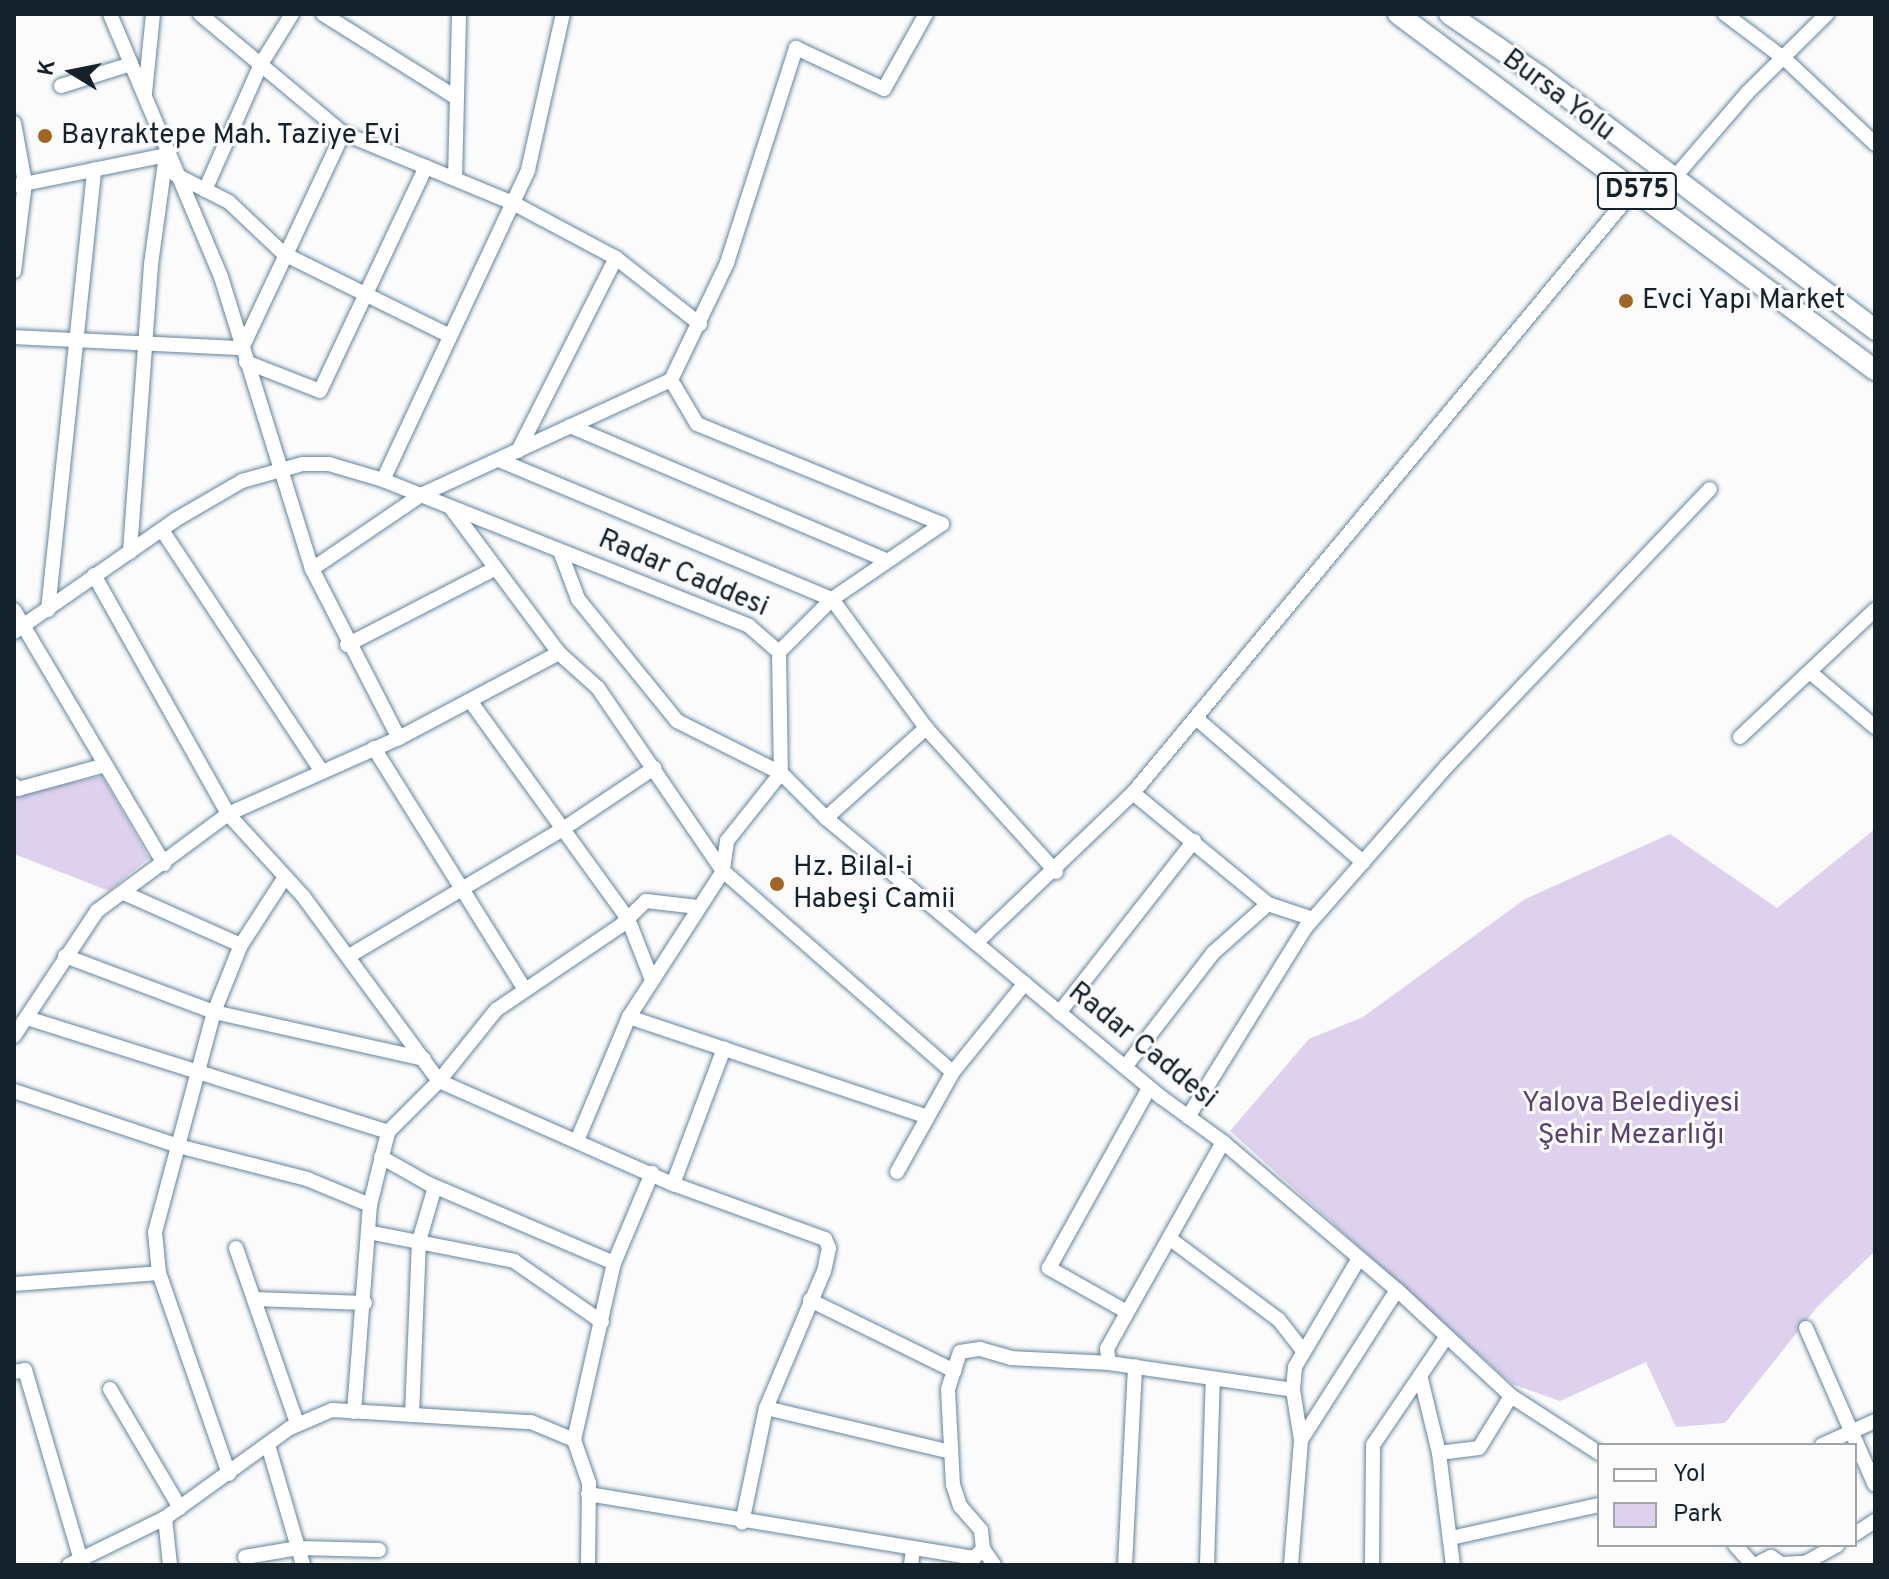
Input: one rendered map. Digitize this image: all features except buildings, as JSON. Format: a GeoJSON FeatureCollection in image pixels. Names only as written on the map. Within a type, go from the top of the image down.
{"type":"FeatureCollection","features":[{"type":"Feature","properties":{"kind":"highway","name":"Bursa Yolu"},"geometry":{"type":"LineString","coordinates":[[1398,14],[1875,370]]}},
{"type":"Feature","properties":{"kind":"highway","name":"D575"},"geometry":{"type":"LineString","coordinates":[[1449,14],[1875,330]]}},
{"type":"Feature","properties":{"kind":"street"},"geometry":{"type":"LineString","coordinates":[[110,14],[166,155],[221,277],[277,469],[312,569],[347,645],[399,738]]}},
{"type":"Feature","properties":{"kind":"street"},"geometry":{"type":"LineString","coordinates":[[144,95],[153,14]]}},
{"type":"Feature","properties":{"kind":"street"},"geometry":{"type":"LineString","coordinates":[[200,14],[343,133],[513,203],[616,258],[700,324]]}},
{"type":"Feature","properties":{"kind":"street"},"geometry":{"type":"LineString","coordinates":[[205,190],[261,64],[292,14]]}},
{"type":"Feature","properties":{"kind":"street"},"geometry":{"type":"LineString","coordinates":[[323,14],[457,98]]}},
{"type":"Feature","properties":{"kind":"street"},"geometry":{"type":"LineString","coordinates":[[455,179],[459,14]]}},
{"type":"Feature","properties":{"kind":"street"},"geometry":{"type":"LineString","coordinates":[[383,480],[513,203],[536,138],[563,14]]}},
{"type":"Feature","properties":{"kind":"street"},"geometry":{"type":"LineString","coordinates":[[312,569],[421,495],[671,380],[727,263],[796,48],[884,89],[926,14]]}},
{"type":"Feature","properties":{"kind":"street"},"geometry":{"type":"LineString","coordinates":[[1725,14],[1786,60],[1875,144]]}},
{"type":"Feature","properties":{"kind":"street"},"geometry":{"type":"LineString","coordinates":[[1674,178],[1747,93],[1786,60],[1827,14]]}},
{"type":"Feature","properties":{"kind":"street"},"geometry":{"type":"LineString","coordinates":[[61,86],[131,64]]}},
{"type":"Feature","properties":{"kind":"street"},"geometry":{"type":"LineString","coordinates":[[14,123],[20,184],[14,271]]}},
{"type":"Feature","properties":{"kind":"street"},"geometry":{"type":"LineString","coordinates":[[244,355],[284,254],[343,133]]}},
{"type":"Feature","properties":{"kind":"street"},"geometry":{"type":"LineString","coordinates":[[20,184],[166,155]]}},
{"type":"Feature","properties":{"kind":"street"},"geometry":{"type":"LineString","coordinates":[[130,552],[144,343],[166,155]]}},
{"type":"Feature","properties":{"kind":"street"},"geometry":{"type":"LineString","coordinates":[[14,337],[144,343],[244,355],[320,391],[363,293],[426,167]]}},
{"type":"Feature","properties":{"kind":"street"},"geometry":{"type":"LineString","coordinates":[[48,610],[79,340],[94,169]]}},
{"type":"Feature","properties":{"kind":"street"},"geometry":{"type":"LineString","coordinates":[[176,175],[229,202],[284,254],[450,336]]}},
{"type":"Feature","properties":{"kind":"street"},"geometry":{"type":"LineString","coordinates":[[976,943],[1056,872],[1133,793],[1635,189]]}},
{"type":"Feature","properties":{"kind":"street"},"geometry":{"type":"LineString","coordinates":[[518,451],[616,258]]}},
{"type":"Feature","properties":{"kind":"street"},"geometry":{"type":"LineString","coordinates":[[671,380],[697,424],[942,524],[832,599],[779,652]]}},
{"type":"Feature","properties":{"kind":"street"},"geometry":{"type":"LineString","coordinates":[[570,426],[886,560]]}},
{"type":"Feature","properties":{"kind":"street"},"geometry":{"type":"LineString","coordinates":[[499,460],[832,599],[926,728],[1056,872]]}},
{"type":"Feature","properties":{"kind":"street","name":"Radar Caddesi"},"geometry":{"type":"LineString","coordinates":[[18,628],[162,530],[242,481],[277,469],[329,464],[383,480],[749,626],[779,652],[781,773],[826,818],[1149,1088],[1223,1142],[1358,1260],[1397,1290],[1445,1339],[1511,1396],[1597,1452]]}},
{"type":"Feature","properties":{"kind":"street"},"geometry":{"type":"LineString","coordinates":[[1188,1117],[1313,919],[1710,489]]}},
{"type":"Feature","properties":{"kind":"street"},"geometry":{"type":"LineString","coordinates":[[451,507],[559,653],[598,688],[723,871],[953,1072]]}},
{"type":"Feature","properties":{"kind":"street"},"geometry":{"type":"LineString","coordinates":[[162,530],[322,772]]}},
{"type":"Feature","properties":{"kind":"street"},"geometry":{"type":"LineString","coordinates":[[560,551],[578,599],[677,721],[781,773],[727,841],[723,871],[629,1017],[577,1141]]}},
{"type":"Feature","properties":{"kind":"street"},"geometry":{"type":"LineString","coordinates":[[347,645],[494,569]]}},
{"type":"Feature","properties":{"kind":"street"},"geometry":{"type":"LineString","coordinates":[[94,575],[228,814],[285,877],[349,956],[439,1081],[673,1184],[782,1219],[825,1239],[824,1271],[766,1408],[742,1523]]}},
{"type":"Feature","properties":{"kind":"street"},"geometry":{"type":"LineString","coordinates":[[14,610],[18,628],[85,725],[102,766],[164,864]]}},
{"type":"Feature","properties":{"kind":"street"},"geometry":{"type":"LineString","coordinates":[[1740,737],[1875,610]]}},
{"type":"Feature","properties":{"kind":"street"},"geometry":{"type":"LineString","coordinates":[[14,1035],[97,911],[228,814],[399,738],[559,653]]}},
{"type":"Feature","properties":{"kind":"street"},"geometry":{"type":"LineString","coordinates":[[1811,673],[1875,727]]}},
{"type":"Feature","properties":{"kind":"street"},"geometry":{"type":"LineString","coordinates":[[471,702],[628,919],[652,980]]}},
{"type":"Feature","properties":{"kind":"street"},"geometry":{"type":"LineString","coordinates":[[1196,718],[1363,862]]}},
{"type":"Feature","properties":{"kind":"street"},"geometry":{"type":"LineString","coordinates":[[826,818],[926,728]]}},
{"type":"Feature","properties":{"kind":"street"},"geometry":{"type":"LineString","coordinates":[[374,748],[525,990]]}},
{"type":"Feature","properties":{"kind":"street"},"geometry":{"type":"LineString","coordinates":[[14,785],[18,789],[102,766]]}},
{"type":"Feature","properties":{"kind":"street"},"geometry":{"type":"LineString","coordinates":[[349,956],[563,829],[654,768]]}},
{"type":"Feature","properties":{"kind":"street"},"geometry":{"type":"LineString","coordinates":[[1133,793],[1268,904],[1313,919]]}},
{"type":"Feature","properties":{"kind":"street"},"geometry":{"type":"LineString","coordinates":[[1059,1013],[1194,841]]}},
{"type":"Feature","properties":{"kind":"street"},"geometry":{"type":"LineString","coordinates":[[229,1474],[159,1273],[155,1232],[214,1012],[241,945],[285,877]]}},
{"type":"Feature","properties":{"kind":"street"},"geometry":{"type":"LineString","coordinates":[[124,893],[241,945]]}},
{"type":"Feature","properties":{"kind":"street"},"geometry":{"type":"LineString","coordinates":[[354,1412],[355,1353],[365,1303],[370,1205],[388,1132],[439,1081],[496,1010],[628,919],[646,901],[698,907]]}},
{"type":"Feature","properties":{"kind":"street"},"geometry":{"type":"LineString","coordinates":[[1125,1067],[1213,953],[1268,904]]}},
{"type":"Feature","properties":{"kind":"street"},"geometry":{"type":"LineString","coordinates":[[65,956],[214,1012],[424,1059]]}},
{"type":"Feature","properties":{"kind":"street"},"geometry":{"type":"LineString","coordinates":[[897,1172],[953,1072],[1025,983]]}},
{"type":"Feature","properties":{"kind":"street"},"geometry":{"type":"LineString","coordinates":[[629,1017],[928,1117]]}},
{"type":"Feature","properties":{"kind":"street"},"geometry":{"type":"LineString","coordinates":[[27,1018],[388,1132]]}},
{"type":"Feature","properties":{"kind":"street"},"geometry":{"type":"LineString","coordinates":[[673,1184],[724,1048]]}},
{"type":"Feature","properties":{"kind":"street"},"geometry":{"type":"LineString","coordinates":[[1127,1312],[1049,1268],[1149,1088]]}},
{"type":"Feature","properties":{"kind":"street"},"geometry":{"type":"LineString","coordinates":[[14,1091],[178,1146],[307,1179],[370,1205]]}},
{"type":"Feature","properties":{"kind":"street"},"geometry":{"type":"LineString","coordinates":[[1109,1363],[1107,1349],[1223,1142]]}},
{"type":"Feature","properties":{"kind":"street"},"geometry":{"type":"LineString","coordinates":[[381,1157],[435,1187],[614,1263]]}},
{"type":"Feature","properties":{"kind":"street"},"geometry":{"type":"LineString","coordinates":[[574,1440],[614,1263],[652,1173]]}},
{"type":"Feature","properties":{"kind":"street"},"geometry":{"type":"LineString","coordinates":[[412,1415],[419,1241],[435,1187]]}},
{"type":"Feature","properties":{"kind":"street"},"geometry":{"type":"LineString","coordinates":[[368,1232],[514,1261],[602,1322]]}},
{"type":"Feature","properties":{"kind":"street"},"geometry":{"type":"LineString","coordinates":[[1169,1238],[1279,1320],[1303,1351]]}},
{"type":"Feature","properties":{"kind":"street"},"geometry":{"type":"LineString","coordinates":[[236,1248],[297,1423]]}},
{"type":"Feature","properties":{"kind":"street"},"geometry":{"type":"LineString","coordinates":[[1291,1565],[1301,1440],[1293,1390],[1303,1351],[1358,1260]]}},
{"type":"Feature","properties":{"kind":"street"},"geometry":{"type":"LineString","coordinates":[[14,1284],[159,1273]]}},
{"type":"Feature","properties":{"kind":"street"},"geometry":{"type":"LineString","coordinates":[[1301,1440],[1397,1290]]}},
{"type":"Feature","properties":{"kind":"street"},"geometry":{"type":"LineString","coordinates":[[254,1299],[365,1303]]}},
{"type":"Feature","properties":{"kind":"street"},"geometry":{"type":"LineString","coordinates":[[810,1300],[954,1371]]}},
{"type":"Feature","properties":{"kind":"street"},"geometry":{"type":"LineString","coordinates":[[1806,1328],[1857,1443]]}},
{"type":"Feature","properties":{"kind":"street"},"geometry":{"type":"LineString","coordinates":[[1372,1565],[1373,1445],[1421,1379],[1445,1339]]}},
{"type":"Feature","properties":{"kind":"street"},"geometry":{"type":"LineString","coordinates":[[994,1565],[983,1549],[981,1530],[956,1496],[948,1389],[960,1352],[980,1349],[1011,1358],[1109,1363],[1293,1390]]}},
{"type":"Feature","properties":{"kind":"street"},"geometry":{"type":"LineString","coordinates":[[1125,1565],[1135,1366]]}},
{"type":"Feature","properties":{"kind":"street"},"geometry":{"type":"LineString","coordinates":[[14,1372],[25,1370],[75,1563],[165,1518],[297,1423],[332,1410],[531,1422],[574,1440],[585,1460],[588,1565]]}},
{"type":"Feature","properties":{"kind":"street"},"geometry":{"type":"LineString","coordinates":[[1207,1565],[1213,1379]]}},
{"type":"Feature","properties":{"kind":"street"},"geometry":{"type":"LineString","coordinates":[[1421,1379],[1439,1453],[1453,1565]]}},
{"type":"Feature","properties":{"kind":"street"},"geometry":{"type":"LineString","coordinates":[[110,1389],[180,1508]]}},
{"type":"Feature","properties":{"kind":"street"},"geometry":{"type":"LineString","coordinates":[[1439,1453],[1479,1448],[1511,1396]]}},
{"type":"Feature","properties":{"kind":"street"},"geometry":{"type":"LineString","coordinates":[[766,1408],[951,1452]]}},
{"type":"Feature","properties":{"kind":"street"},"geometry":{"type":"LineString","coordinates":[[1828,1443],[1853,1434],[1875,1421]]}},
{"type":"Feature","properties":{"kind":"street"},"geometry":{"type":"LineString","coordinates":[[1857,1443],[1875,1485]]}},
{"type":"Feature","properties":{"kind":"street"},"geometry":{"type":"LineString","coordinates":[[268,1445],[303,1565]]}},
{"type":"Feature","properties":{"kind":"street"},"geometry":{"type":"LineString","coordinates":[[588,1494],[742,1523],[974,1558],[983,1549]]}},
{"type":"Feature","properties":{"kind":"street"},"geometry":{"type":"LineString","coordinates":[[1451,1538],[1597,1505]]}},
{"type":"Feature","properties":{"kind":"street"},"geometry":{"type":"LineString","coordinates":[[165,1518],[170,1565]]}},
{"type":"Feature","properties":{"kind":"street"},"geometry":{"type":"LineString","coordinates":[[1857,1533],[1875,1521]]}},
{"type":"Feature","properties":{"kind":"street"},"geometry":{"type":"LineString","coordinates":[[1738,1547],[1758,1562],[1783,1564],[1805,1563],[1833,1547]]}},
{"type":"Feature","properties":{"kind":"street"},"geometry":{"type":"LineString","coordinates":[[245,1557],[298,1548],[379,1550]]}},
{"type":"Feature","properties":{"kind":"street"},"geometry":{"type":"LineString","coordinates":[[911,1565],[913,1549]]}},
{"type":"Feature","properties":{"kind":"green space"},"geometry":{"type":"Polygon","coordinates":[[[102,776],[149,858],[109,891],[14,854],[14,795],[102,776]]]}},
{"type":"Feature","properties":{"kind":"green space","name":"Yalova Belediyesi Şehir Mezarlığı"},"geometry":{"type":"Polygon","coordinates":[[[1875,829],[1875,1251],[1817,1307],[1725,1423],[1676,1427],[1646,1362],[1560,1401],[1512,1384],[1230,1131],[1309,1039],[1363,1017],[1525,899],[1670,834],[1777,908],[1875,829]]]}},
{"type":"Feature","properties":{"kind":"place","name":"Bayraktepe Mah. Taziye Evi"},"geometry":{"type":"Point","coordinates":[45,136]}},
{"type":"Feature","properties":{"kind":"place","name":"Evci Yapı Market"},"geometry":{"type":"Point","coordinates":[1626,301]}},
{"type":"Feature","properties":{"kind":"place","name":"Hz. Bilal-i Habeşi Camii"},"geometry":{"type":"Point","coordinates":[777,884]}}]}
